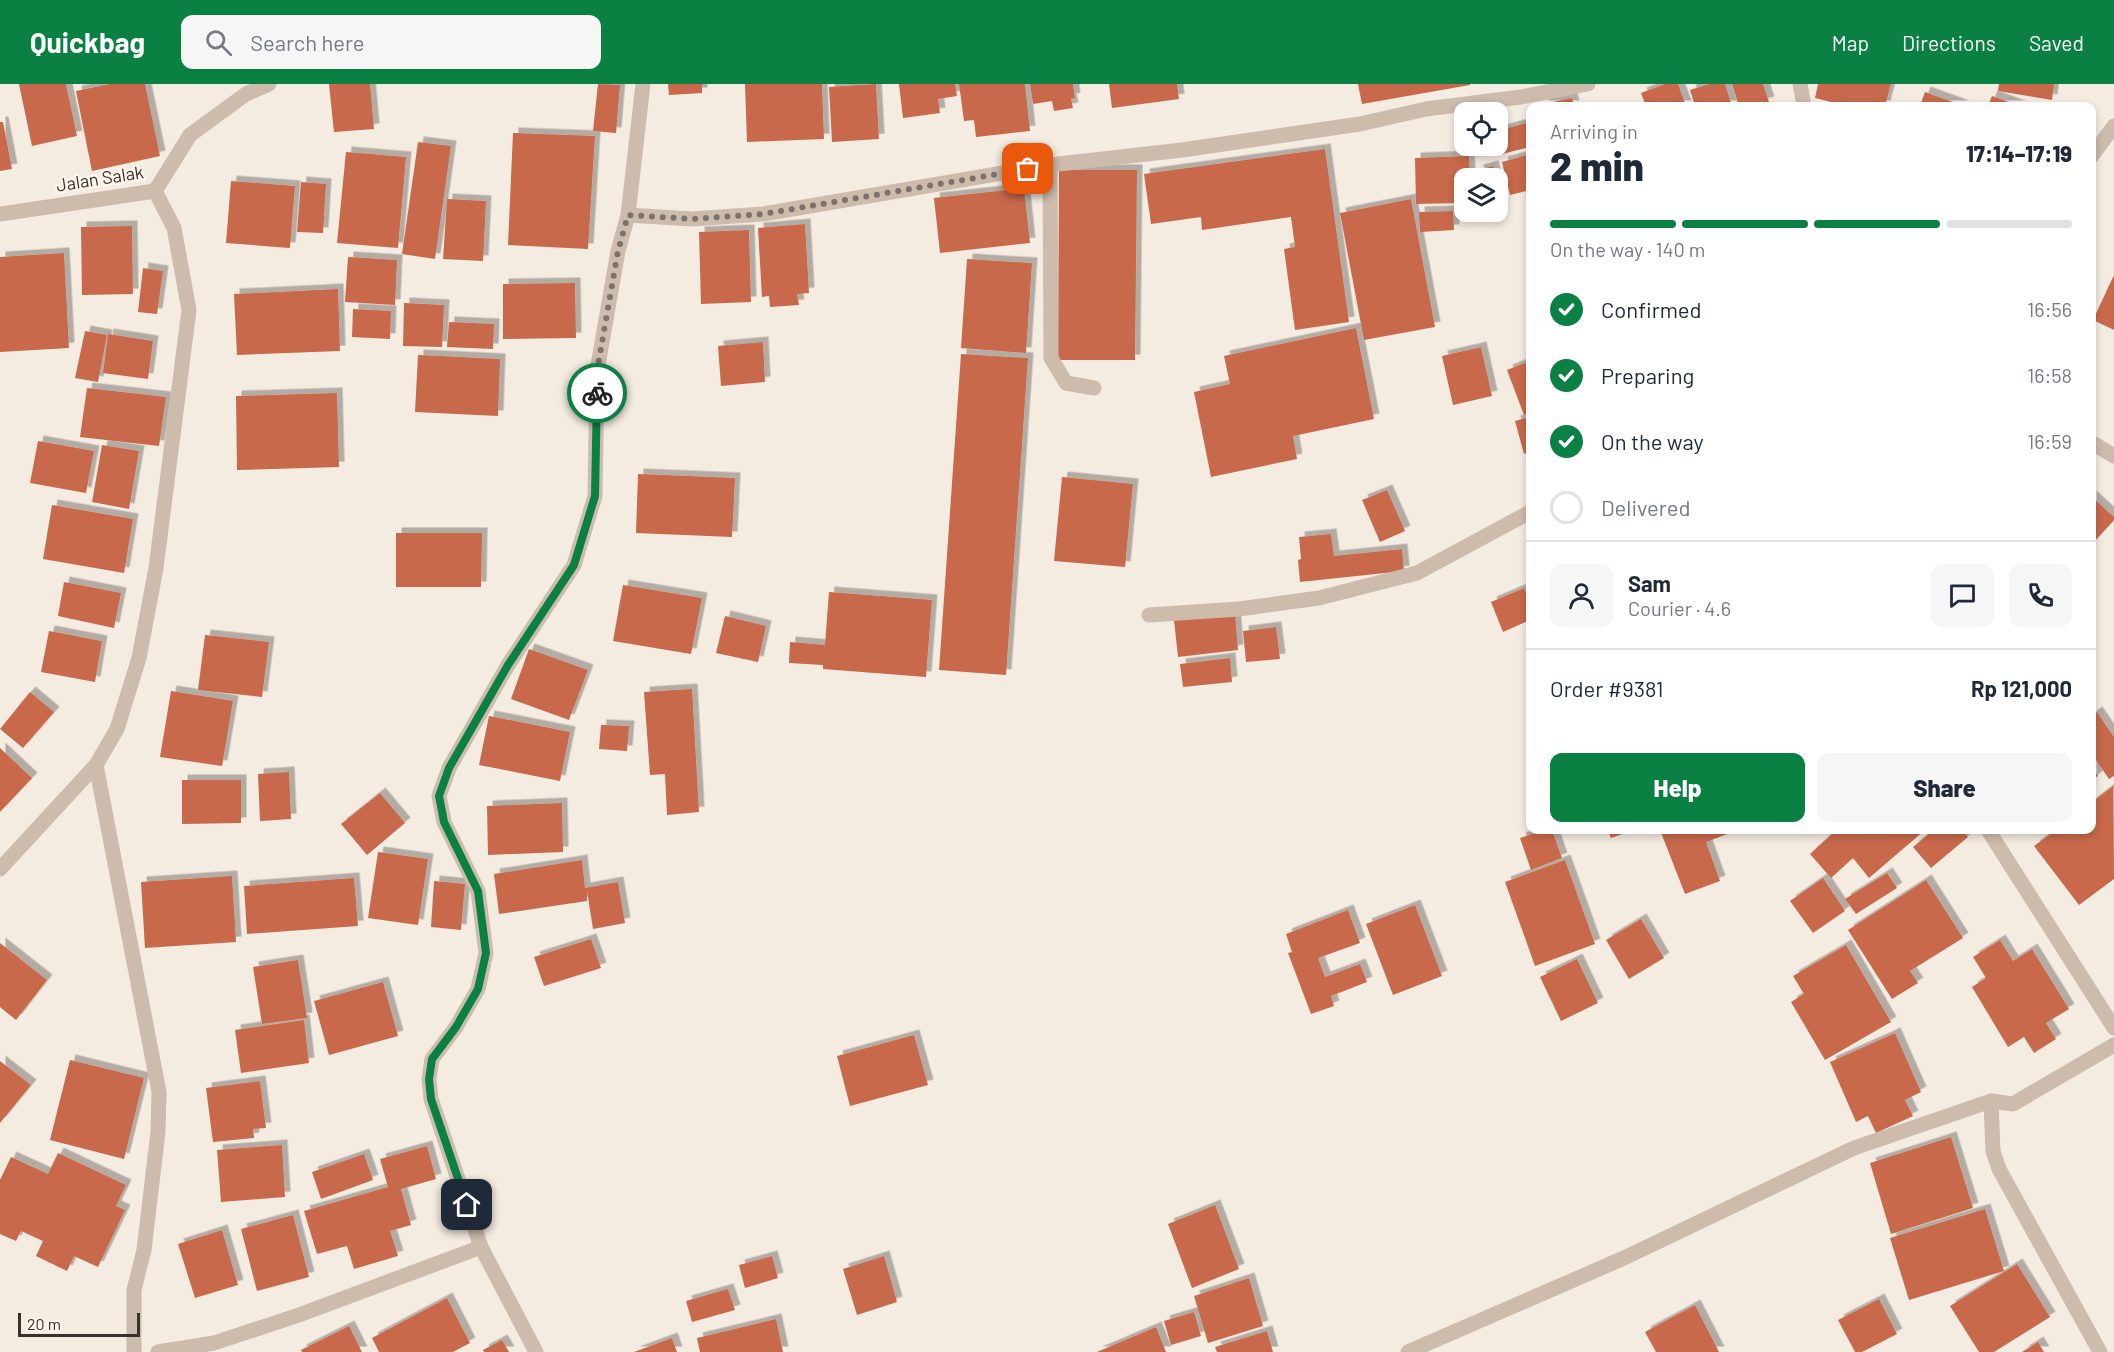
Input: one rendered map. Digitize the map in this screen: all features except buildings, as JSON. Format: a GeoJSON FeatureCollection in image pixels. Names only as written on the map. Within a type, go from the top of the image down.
{"type":"FeatureCollection","features":[{"type":"Feature","properties":{"kind":"street","name":"Jalan Salak"},"geometry":{"type":"LineString","coordinates":[[0,214],[155,191],[190,135],[246,94],[269,84]]}},
{"type":"Feature","properties":{"kind":"street"},"geometry":{"type":"LineString","coordinates":[[536,1352],[481,1247],[431,1099],[429,1079],[432,1059],[456,1027],[478,989],[486,953],[478,891],[444,822],[439,796],[449,768],[503,674],[574,565],[595,496],[597,371],[618,251],[628,215],[644,84]]}},
{"type":"Feature","properties":{"kind":"street"},"geometry":{"type":"LineString","coordinates":[[628,215],[692,219],[763,214],[1050,165],[1182,150],[1360,124],[1426,109],[1521,97],[1588,84]]}},
{"type":"Feature","properties":{"kind":"street"},"geometry":{"type":"LineString","coordinates":[[1800,84],[1803,102]]}},
{"type":"Feature","properties":{"kind":"street"},"geometry":{"type":"LineString","coordinates":[[2096,150],[2114,126]]}},
{"type":"Feature","properties":{"kind":"street"},"geometry":{"type":"LineString","coordinates":[[1050,165],[1051,358],[1066,383],[1094,388]]}},
{"type":"Feature","properties":{"kind":"street"},"geometry":{"type":"LineString","coordinates":[[0,869],[96,765],[117,729],[139,658],[156,568],[189,310],[174,228],[155,191]]}},
{"type":"Feature","properties":{"kind":"street"},"geometry":{"type":"LineString","coordinates":[[2096,445],[2114,456]]}},
{"type":"Feature","properties":{"kind":"street"},"geometry":{"type":"LineString","coordinates":[[1149,615],[1239,609],[1319,598],[1417,573],[1526,514]]}},
{"type":"Feature","properties":{"kind":"street"},"geometry":{"type":"LineString","coordinates":[[96,765],[159,1092],[158,1132],[144,1250],[134,1290],[134,1352]]}},
{"type":"Feature","properties":{"kind":"street"},"geometry":{"type":"LineString","coordinates":[[1991,834],[2114,1028]]}},
{"type":"Feature","properties":{"kind":"street"},"geometry":{"type":"LineString","coordinates":[[1408,1352],[1624,1258],[1854,1148],[1991,1101],[2013,1104],[2114,1045]]}},
{"type":"Feature","properties":{"kind":"street"},"geometry":{"type":"LineString","coordinates":[[1991,1101],[1993,1151],[1999,1169],[2100,1352]]}},
{"type":"Feature","properties":{"kind":"street"},"geometry":{"type":"LineString","coordinates":[[158,1352],[214,1343],[299,1315],[481,1247]]}},
{"type":"Feature","properties":{"kind":"way so far"},"geometry":{"type":"LineString","coordinates":[[597,393],[597,371],[618,251],[628,215],[692,219],[763,214],[1028,169]]}},
{"type":"Feature","properties":{"kind":"route"},"geometry":{"type":"LineString","coordinates":[[467,1205],[431,1099],[429,1079],[432,1059],[456,1027],[478,989],[486,953],[478,891],[444,822],[439,796],[449,768],[508,665],[574,565],[595,496],[597,393]]}}]}
